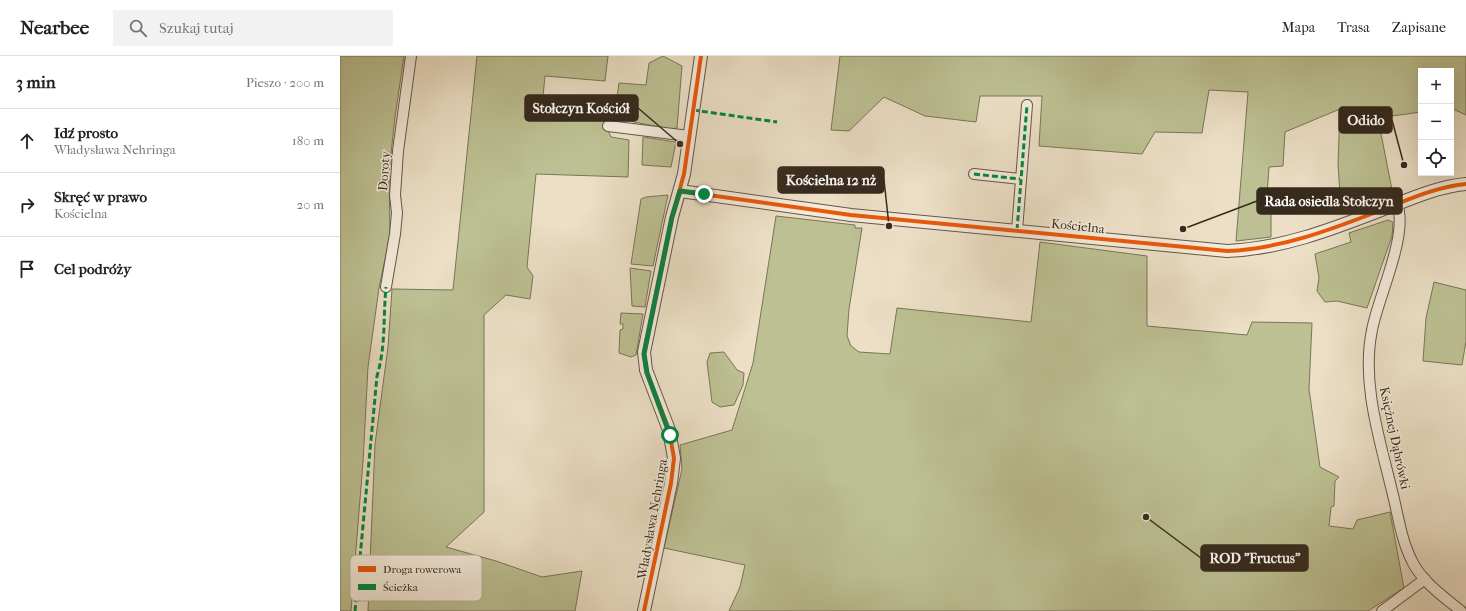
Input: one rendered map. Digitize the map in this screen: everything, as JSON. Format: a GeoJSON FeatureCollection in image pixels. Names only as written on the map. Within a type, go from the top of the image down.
{"type":"FeatureCollection","features":[{"type":"Feature","properties":{"kind":"street","name":"Doroty"},"geometry":{"type":"LineString","coordinates":[[386,288],[396,234],[397,213],[395,195],[398,151],[411,56]]}},
{"type":"Feature","properties":{"kind":"street","name":"Władysława Nehringa"},"geometry":{"type":"LineString","coordinates":[[644,611],[671,483],[674,458],[668,430],[646,370],[644,352],[672,217],[680,191],[701,56]]}},
{"type":"Feature","properties":{"kind":"street"},"geometry":{"type":"LineString","coordinates":[[1017,230],[1027,105]]}},
{"type":"Feature","properties":{"kind":"street"},"geometry":{"type":"LineString","coordinates":[[608,126],[689,136]]}},
{"type":"Feature","properties":{"kind":"street"},"geometry":{"type":"LineString","coordinates":[[974,174],[1020,179]]}},
{"type":"Feature","properties":{"kind":"street","name":"Kościelna"},"geometry":{"type":"LineString","coordinates":[[680,191],[851,215],[1017,230],[1204,250],[1253,250],[1315,234],[1450,186],[1466,184]]}},
{"type":"Feature","properties":{"kind":"street","name":"Księżnej Dąbrówki"},"geometry":{"type":"LineString","coordinates":[[1398,204],[1401,219],[1398,239],[1372,325],[1368,356],[1376,422],[1403,536],[1412,562],[1425,579],[1461,611]]}},
{"type":"Feature","properties":{"kind":"street"},"geometry":{"type":"LineString","coordinates":[[1382,611],[1425,579]]}},
{"type":"Feature","properties":{"kind":"green space"},"geometry":{"type":"Polygon","coordinates":[[[340,56],[404,56],[389,172],[390,235],[379,288],[368,367],[363,462],[356,555],[350,555],[351,611],[340,611],[340,56]]]}},
{"type":"Feature","properties":{"kind":"green space"},"geometry":{"type":"Polygon","coordinates":[[[477,56],[608,56],[605,81],[545,76],[543,96],[556,111],[602,117],[611,137],[629,140],[628,177],[536,174],[527,267],[533,276],[530,299],[506,295],[484,315],[484,512],[446,547],[475,555],[370,555],[375,444],[388,347],[392,289],[453,290],[477,56]]]}},
{"type":"Feature","properties":{"kind":"green space"},"geometry":{"type":"Polygon","coordinates":[[[663,56],[682,66],[677,128],[670,129],[614,118],[619,83],[646,85],[649,63],[663,56]]]}},
{"type":"Feature","properties":{"kind":"green space"},"geometry":{"type":"Polygon","coordinates":[[[840,56],[1466,56],[1466,115],[1454,109],[1454,68],[1418,68],[1418,112],[1378,118],[1392,190],[1341,209],[1338,164],[1340,109],[1285,132],[1283,166],[1269,167],[1267,196],[1271,199],[1271,237],[1236,241],[1248,92],[1209,90],[1202,133],[1155,132],[1142,154],[1039,146],[1042,96],[980,96],[976,122],[925,116],[884,97],[849,131],[831,130],[840,56]]]}},
{"type":"Feature","properties":{"kind":"green space"},"geometry":{"type":"Polygon","coordinates":[[[643,137],[676,142],[671,167],[642,165],[643,137]]]}},
{"type":"Feature","properties":{"kind":"green space"},"geometry":{"type":"Polygon","coordinates":[[[668,195],[653,266],[631,264],[641,199],[646,197],[668,195]]]}},
{"type":"Feature","properties":{"kind":"green space"},"geometry":{"type":"Polygon","coordinates":[[[776,216],[855,225],[855,228],[862,228],[849,309],[847,336],[851,346],[859,352],[890,354],[897,308],[1031,322],[1040,242],[1147,256],[1147,326],[1247,335],[1252,322],[1312,323],[1309,389],[1320,467],[1339,477],[1335,481],[1334,506],[1331,507],[1329,526],[1353,529],[1357,520],[1390,512],[1404,588],[1368,611],[729,611],[740,587],[745,565],[664,548],[682,469],[680,445],[732,430],[753,363],[776,216]]]}},
{"type":"Feature","properties":{"kind":"green space"},"geometry":{"type":"Polygon","coordinates":[[[1388,220],[1393,222],[1392,236],[1367,308],[1337,301],[1325,302],[1317,291],[1319,278],[1315,254],[1351,242],[1349,233],[1388,220]]]}},
{"type":"Feature","properties":{"kind":"green space"},"geometry":{"type":"Polygon","coordinates":[[[630,268],[651,271],[645,307],[632,306],[630,268]]]}},
{"type":"Feature","properties":{"kind":"green space"},"geometry":{"type":"Polygon","coordinates":[[[1434,282],[1466,290],[1466,341],[1462,365],[1423,361],[1426,318],[1434,282]]]}},
{"type":"Feature","properties":{"kind":"green space"},"geometry":{"type":"Polygon","coordinates":[[[621,313],[643,314],[636,355],[631,357],[619,353],[620,330],[623,329],[623,324],[620,324],[621,313]]]}},
{"type":"Feature","properties":{"kind":"green space"},"geometry":{"type":"Polygon","coordinates":[[[724,352],[737,370],[744,373],[743,385],[734,405],[720,407],[712,402],[707,362],[710,353],[724,352]]]}},
{"type":"Feature","properties":{"kind":"green space"},"geometry":{"type":"Polygon","coordinates":[[[482,557],[542,577],[582,571],[575,611],[368,611],[368,601],[482,601],[482,557]]]}},
{"type":"Feature","properties":{"kind":"marked path"},"geometry":{"type":"LineString","coordinates":[[1017,230],[1027,105]]}},
{"type":"Feature","properties":{"kind":"marked path"},"geometry":{"type":"LineString","coordinates":[[693,110],[777,122]]}},
{"type":"Feature","properties":{"kind":"marked path"},"geometry":{"type":"LineString","coordinates":[[974,174],[1020,179]]}},
{"type":"Feature","properties":{"kind":"marked path"},"geometry":{"type":"LineString","coordinates":[[360,555],[377,376],[382,354],[386,287]]}},
{"type":"Feature","properties":{"kind":"marked path"},"geometry":{"type":"LineString","coordinates":[[355,611],[356,601]]}},
{"type":"Feature","properties":{"kind":"cycle path"},"geometry":{"type":"LineString","coordinates":[[644,611],[671,483],[674,458],[669,430],[646,370],[644,352],[672,217],[684,174],[701,56]]}},
{"type":"Feature","properties":{"kind":"cycle path"},"geometry":{"type":"LineString","coordinates":[[680,191],[851,215],[1227,251],[1266,247],[1304,237],[1342,225],[1422,194],[1466,184]]}},
{"type":"Feature","properties":{"kind":"place","name":"Stołczyn Kościół"},"geometry":{"type":"Point","coordinates":[680,144]}},
{"type":"Feature","properties":{"kind":"place","name":"Odido"},"geometry":{"type":"Point","coordinates":[1404,165]}},
{"type":"Feature","properties":{"kind":"place","name":"Kościelna 12 nż"},"geometry":{"type":"Point","coordinates":[889,226]}},
{"type":"Feature","properties":{"kind":"place","name":"Rada osiedla Stołczyn"},"geometry":{"type":"Point","coordinates":[1183,229]}},
{"type":"Feature","properties":{"kind":"place","name":"ROD \"Fructus\""},"geometry":{"type":"Point","coordinates":[1146,517]}},
{"type":"Feature","properties":{"kind":"route"},"geometry":{"type":"LineString","coordinates":[[670,435],[646,370],[644,357],[645,346],[672,217],[680,191],[704,194]]}}]}
